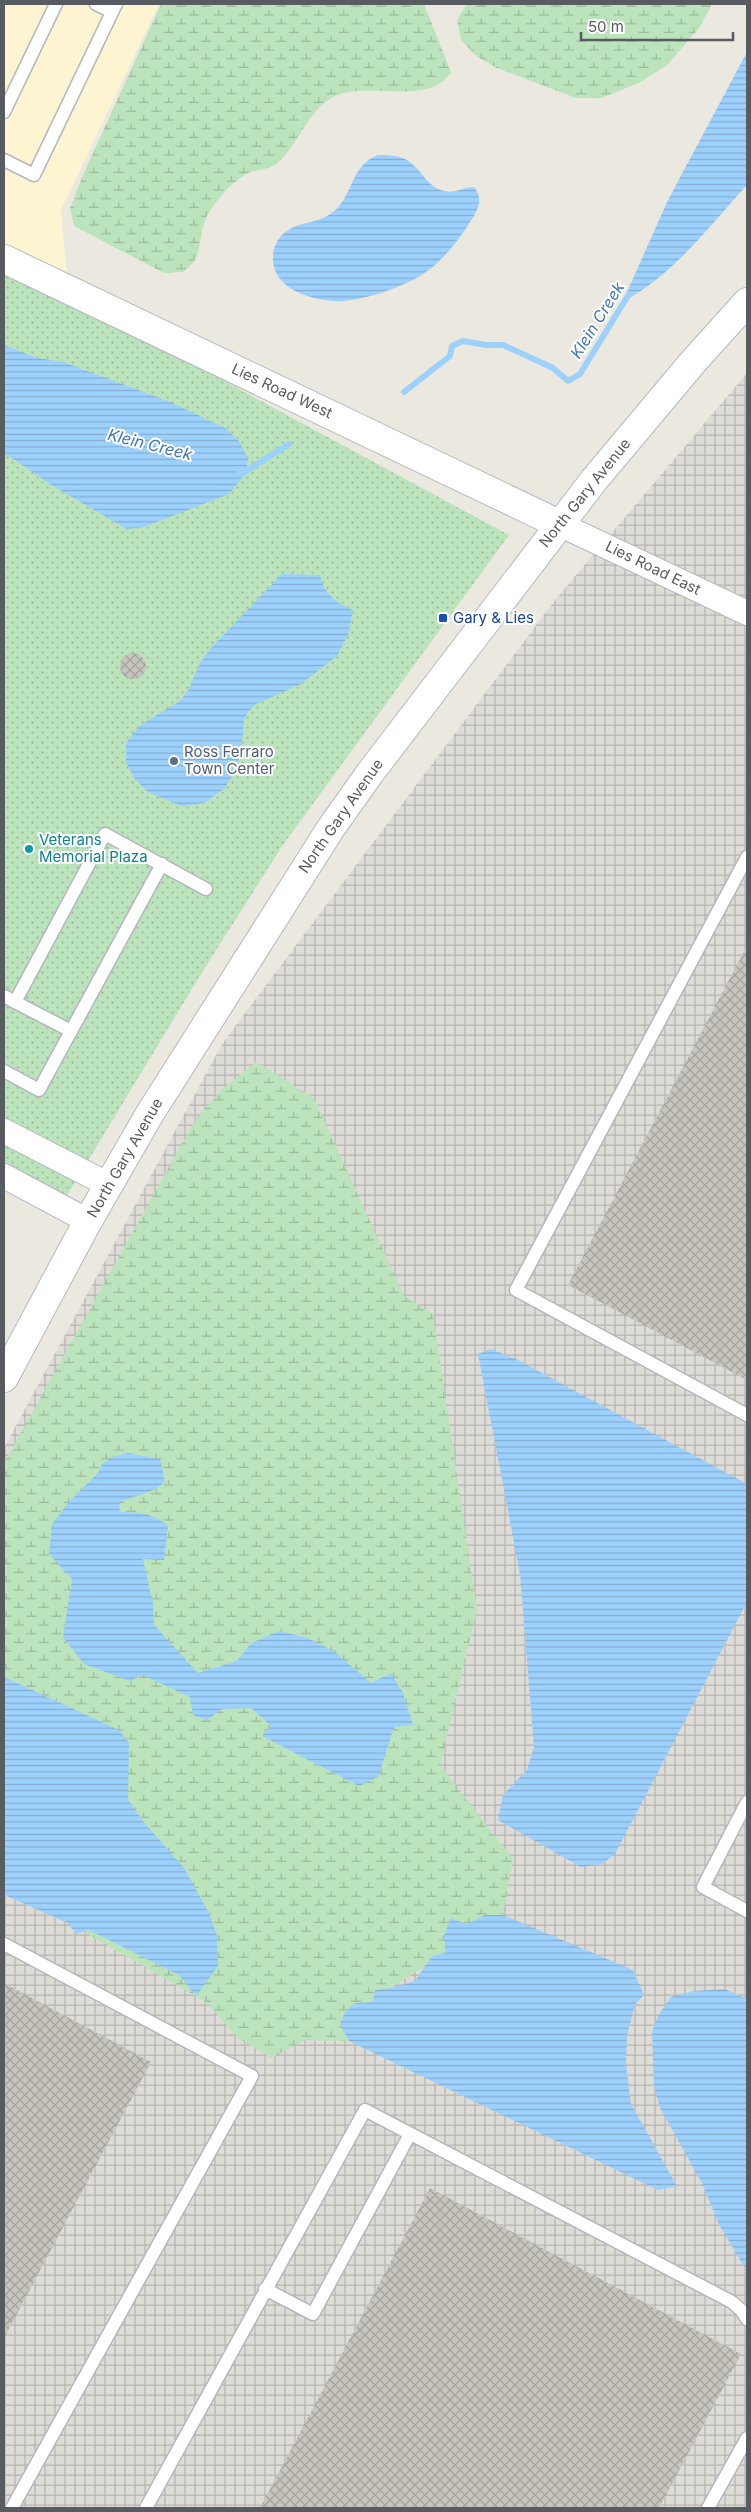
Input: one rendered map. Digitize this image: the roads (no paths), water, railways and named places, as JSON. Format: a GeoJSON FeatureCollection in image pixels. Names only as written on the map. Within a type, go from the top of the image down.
{"type":"FeatureCollection","features":[{"type":"Feature","properties":{"kind":"street","name":"Lies Road West"},"geometry":{"type":"LineString","coordinates":[[4,259],[560,524]]}},
{"type":"Feature","properties":{"kind":"street","name":"North Gary Avenue"},"geometry":{"type":"LineString","coordinates":[[4,1378],[88,1221],[190,1048],[331,828],[370,773],[560,524],[693,362],[747,302]]}},
{"type":"Feature","properties":{"kind":"street","name":"Lies Road East"},"geometry":{"type":"LineString","coordinates":[[560,524],[747,613]]}},
{"type":"Feature","properties":{"kind":"street"},"geometry":{"type":"LineString","coordinates":[[4,1131],[109,1185]]}},
{"type":"Feature","properties":{"kind":"street"},"geometry":{"type":"LineString","coordinates":[[4,1176],[88,1221]]}},
{"type":"Feature","properties":{"kind":"lane"},"geometry":{"type":"LineString","coordinates":[[4,112],[56,4]]}},
{"type":"Feature","properties":{"kind":"lane"},"geometry":{"type":"LineString","coordinates":[[4,160],[34,175],[114,8],[96,4]]}},
{"type":"Feature","properties":{"kind":"lane"},"geometry":{"type":"LineString","coordinates":[[15,1002],[105,834],[206,889]]}},
{"type":"Feature","properties":{"kind":"lane"},"geometry":{"type":"LineString","coordinates":[[747,857],[516,1290],[747,1415]]}},
{"type":"Feature","properties":{"kind":"lane"},"geometry":{"type":"LineString","coordinates":[[4,1071],[39,1090],[162,864]]}},
{"type":"Feature","properties":{"kind":"lane"},"geometry":{"type":"LineString","coordinates":[[4,996],[71,1031]]}},
{"type":"Feature","properties":{"kind":"lane"},"geometry":{"type":"LineString","coordinates":[[747,1802],[703,1887],[747,1911]]}},
{"type":"Feature","properties":{"kind":"lane"},"geometry":{"type":"LineString","coordinates":[[4,1944],[252,2076],[12,2508]]}},
{"type":"Feature","properties":{"kind":"lane"},"geometry":{"type":"LineString","coordinates":[[146,2508],[365,2110],[732,2302],[747,2319]]}},
{"type":"Feature","properties":{"kind":"lane"},"geometry":{"type":"LineString","coordinates":[[265,2289],[313,2314],[410,2134]]}},
{"type":"Feature","properties":{"kind":"lane"},"geometry":{"type":"LineString","coordinates":[[708,2508],[747,2438]]}},
{"type":"Feature","properties":{"kind":"water"},"geometry":{"type":"Polygon","coordinates":[[[747,52],[747,185],[705,233],[658,279],[623,301],[668,200],[747,52]]]}},
{"type":"Feature","properties":{"kind":"water"},"geometry":{"type":"Polygon","coordinates":[[[378,155],[395,156],[405,159],[428,181],[444,191],[452,192],[474,187],[479,197],[478,207],[458,240],[438,262],[418,277],[375,295],[344,301],[321,300],[309,297],[287,286],[279,278],[274,268],[273,253],[278,241],[284,233],[293,227],[323,218],[333,212],[346,196],[360,168],[378,155]]]}},
{"type":"Feature","properties":{"kind":"water"},"geometry":{"type":"Polygon","coordinates":[[[4,345],[37,358],[63,362],[168,401],[225,428],[239,441],[248,459],[246,473],[229,494],[144,527],[127,529],[53,486],[4,453],[4,345]]]}},
{"type":"Feature","properties":{"kind":"water"},"geometry":{"type":"Polygon","coordinates":[[[282,574],[320,575],[324,588],[328,593],[341,604],[353,610],[348,635],[337,656],[301,684],[256,704],[248,712],[244,720],[241,751],[236,770],[224,789],[204,803],[181,806],[148,792],[134,778],[126,762],[126,743],[139,726],[180,701],[188,691],[200,663],[211,648],[282,574]]]}},
{"type":"Feature","properties":{"kind":"water"},"geometry":{"type":"Polygon","coordinates":[[[491,1349],[518,1360],[747,1484],[747,1602],[615,1854],[602,1864],[581,1867],[498,1820],[503,1795],[527,1770],[534,1747],[520,1574],[478,1354],[491,1349]]]}},
{"type":"Feature","properties":{"kind":"water"},"geometry":{"type":"Polygon","coordinates":[[[128,1453],[160,1459],[165,1482],[154,1490],[119,1502],[120,1512],[146,1514],[168,1526],[164,1560],[143,1559],[153,1604],[154,1625],[198,1673],[237,1661],[251,1643],[279,1631],[308,1638],[335,1652],[371,1683],[391,1673],[403,1693],[413,1725],[394,1727],[378,1777],[359,1786],[262,1736],[271,1726],[251,1708],[222,1709],[207,1720],[193,1715],[190,1697],[143,1675],[130,1681],[84,1664],[63,1637],[72,1579],[49,1554],[52,1524],[68,1503],[98,1473],[102,1464],[112,1457],[128,1453]]]}},
{"type":"Feature","properties":{"kind":"water"},"geometry":{"type":"Polygon","coordinates":[[[4,1677],[119,1730],[129,1743],[128,1800],[143,1821],[184,1868],[208,1911],[217,1935],[218,1966],[196,1996],[179,1975],[89,1930],[76,1934],[68,1923],[4,1895],[4,1677]]]}},
{"type":"Feature","properties":{"kind":"water"},"geometry":{"type":"Polygon","coordinates":[[[485,1915],[503,1915],[633,1970],[644,1995],[635,2004],[627,2036],[626,2064],[631,2104],[677,2186],[658,2190],[349,2041],[340,2025],[345,2012],[355,2003],[373,2002],[375,1990],[391,1988],[415,1981],[432,1956],[446,1953],[444,1937],[450,1918],[467,1924],[485,1915]]]}},
{"type":"Feature","properties":{"kind":"water"},"geometry":{"type":"Polygon","coordinates":[[[725,1989],[747,1999],[747,2271],[719,2225],[702,2183],[660,2108],[654,2087],[652,2032],[658,2016],[671,1997],[694,1991],[725,1989]]]}},
{"type":"Feature","properties":{"kind":"waterway","name":"Klein Creek"},"geometry":{"type":"LineString","coordinates":[[404,392],[450,356],[452,346],[463,341],[486,345],[503,345],[553,368],[568,381],[580,374],[629,294]]}},
{"type":"Feature","properties":{"kind":"waterway","name":"Klein Creek"},"geometry":{"type":"LineString","coordinates":[[239,473],[243,473],[289,444]]}},
{"type":"Feature","properties":{"kind":"place","name":"Gary & Lies"},"geometry":{"type":"Point","coordinates":[443,618]}},
{"type":"Feature","properties":{"kind":"place","name":"Ross Ferraro Town Center"},"geometry":{"type":"Point","coordinates":[174,761]}},
{"type":"Feature","properties":{"kind":"place","name":"Veterans Memorial Plaza"},"geometry":{"type":"Point","coordinates":[29,849]}}]}
